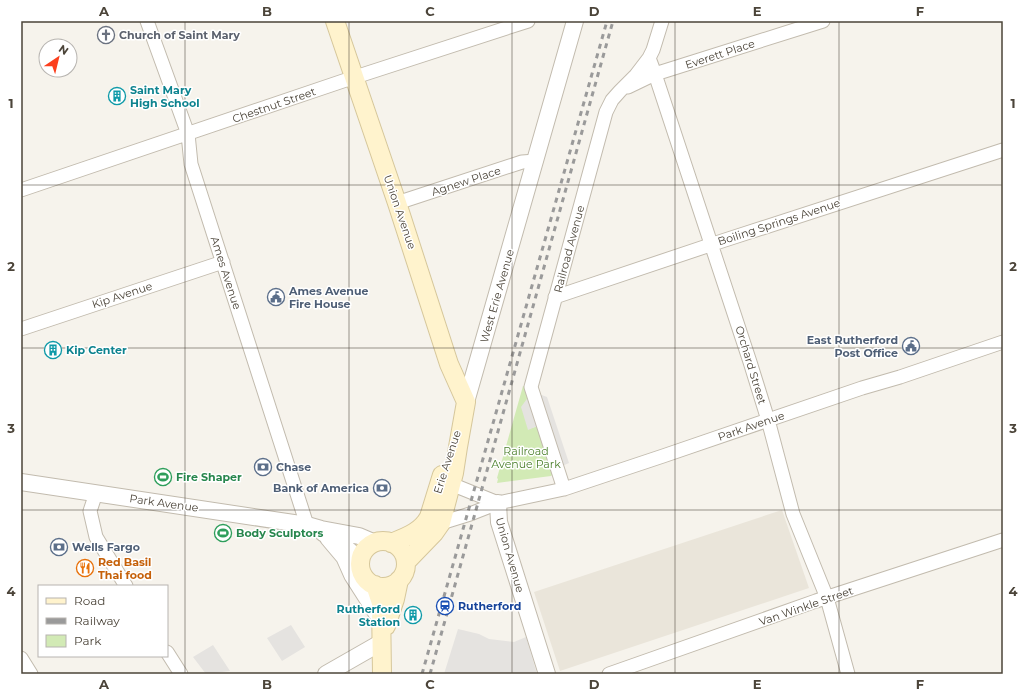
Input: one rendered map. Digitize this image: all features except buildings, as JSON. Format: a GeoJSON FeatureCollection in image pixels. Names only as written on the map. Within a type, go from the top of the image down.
{"type":"FeatureCollection","features":[{"type":"Feature","properties":{"kind":"main road","name":"Union Avenue"},"geometry":{"type":"LineString","coordinates":[[335,21],[397,203],[449,364],[466,402]]}},
{"type":"Feature","properties":{"kind":"main road","name":"West Erie Avenue"},"geometry":{"type":"LineString","coordinates":[[406,562],[434,533],[434,522],[452,484],[466,402]]}},
{"type":"Feature","properties":{"kind":"main road","name":"Erie Avenue"},"geometry":{"type":"LineString","coordinates":[[434,522],[429,517],[466,402]]}},
{"type":"Feature","properties":{"kind":"main road"},"geometry":{"type":"LineString","coordinates":[[391,543],[413,533],[423,526],[434,522]]}},
{"type":"Feature","properties":{"kind":"main road"},"geometry":{"type":"LineString","coordinates":[[382,642],[399,580],[406,562],[400,549],[391,543],[385,541],[373,542],[363,553],[361,558],[360,565],[363,575],[375,585],[380,586],[387,586],[399,580]]}},
{"type":"Feature","properties":{"kind":"main road"},"geometry":{"type":"LineString","coordinates":[[375,585],[381,603],[382,674]]}},
{"type":"Feature","properties":{"kind":"street","name":"Ames Avenue"},"geometry":{"type":"LineString","coordinates":[[147,21],[188,134],[191,164],[314,528]]}},
{"type":"Feature","properties":{"kind":"street","name":"Chestnut Street"},"geometry":{"type":"LineString","coordinates":[[21,190],[528,21]]}},
{"type":"Feature","properties":{"kind":"street","name":"West Erie Avenue"},"geometry":{"type":"LineString","coordinates":[[466,402],[575,21]]}},
{"type":"Feature","properties":{"kind":"street","name":"Railroad Avenue"},"geometry":{"type":"LineString","coordinates":[[564,489],[531,387],[606,112],[612,100],[636,75],[649,58],[662,21]]}},
{"type":"Feature","properties":{"kind":"street","name":"Everett Place"},"geometry":{"type":"LineString","coordinates":[[620,91],[655,74],[823,21]]}},
{"type":"Feature","properties":{"kind":"street","name":"Orchard Street"},"geometry":{"type":"LineString","coordinates":[[649,58],[731,302],[768,420],[793,514],[826,598],[848,674]]}},
{"type":"Feature","properties":{"kind":"street","name":"Boiling Springs Avenue"},"geometry":{"type":"LineString","coordinates":[[556,297],[711,244],[1003,150]]}},
{"type":"Feature","properties":{"kind":"street","name":"Agnew Place"},"geometry":{"type":"LineString","coordinates":[[397,203],[522,162],[536,160]]}},
{"type":"Feature","properties":{"kind":"street","name":"Kip Avenue"},"geometry":{"type":"LineString","coordinates":[[21,329],[223,262]]}},
{"type":"Feature","properties":{"kind":"street","name":"Park Avenue"},"geometry":{"type":"LineString","coordinates":[[434,522],[470,514],[498,503],[564,489],[1003,342]]}},
{"type":"Feature","properties":{"kind":"street","name":"Park Avenue"},"geometry":{"type":"LineString","coordinates":[[21,482],[321,529],[358,536],[373,542]]}},
{"type":"Feature","properties":{"kind":"street"},"geometry":{"type":"LineString","coordinates":[[452,484],[498,503]]}},
{"type":"Feature","properties":{"kind":"street"},"geometry":{"type":"LineString","coordinates":[[96,493],[90,512],[96,537],[125,585]]}},
{"type":"Feature","properties":{"kind":"street","name":"Union Avenue"},"geometry":{"type":"LineString","coordinates":[[498,503],[499,522],[547,674]]}},
{"type":"Feature","properties":{"kind":"street","name":"Park Avenue"},"geometry":{"type":"LineString","coordinates":[[314,528],[347,548],[360,565]]}},
{"type":"Feature","properties":{"kind":"street"},"geometry":{"type":"LineString","coordinates":[[314,528],[343,558],[351,576],[382,624]]}},
{"type":"Feature","properties":{"kind":"street","name":"Van Winkle Street"},"geometry":{"type":"LineString","coordinates":[[609,674],[826,598],[1003,540]]}},
{"type":"Feature","properties":{"kind":"street"},"geometry":{"type":"LineString","coordinates":[[326,674],[382,642]]}},
{"type":"Feature","properties":{"kind":"street"},"geometry":{"type":"LineString","coordinates":[[168,654],[181,674]]}},
{"type":"Feature","properties":{"kind":"shaded area"},"geometry":{"type":"Polygon","coordinates":[[[539,394],[547,397],[569,463],[553,470],[538,427],[528,430],[521,407],[529,396],[539,394]]]}},
{"type":"Feature","properties":{"kind":"shaded area"},"geometry":{"type":"Polygon","coordinates":[[[782,510],[809,588],[560,671],[534,592],[782,510]]]}},
{"type":"Feature","properties":{"kind":"shaded area"},"geometry":{"type":"Polygon","coordinates":[[[291,625],[305,647],[282,661],[267,638],[291,625]]]}},
{"type":"Feature","properties":{"kind":"shaded area"},"geometry":{"type":"Polygon","coordinates":[[[458,629],[479,634],[489,639],[514,642],[526,637],[537,674],[444,674],[458,629]]]}},
{"type":"Feature","properties":{"kind":"shaded area"},"geometry":{"type":"Polygon","coordinates":[[[213,645],[230,671],[206,674],[193,657],[213,645]]]}},
{"type":"Feature","properties":{"kind":"green space","name":"Railroad Avenue Park"},"geometry":{"type":"Polygon","coordinates":[[[523,386],[527,387],[529,396],[528,429],[538,427],[553,474],[551,476],[497,483],[497,478],[523,386]]]}},
{"type":"Feature","properties":{"kind":"railway"},"geometry":{"type":"LineString","coordinates":[[422,674],[607,21]]}},
{"type":"Feature","properties":{"kind":"railway"},"geometry":{"type":"LineString","coordinates":[[430,674],[613,21]]}},
{"type":"Feature","properties":{"kind":"place","name":"Church of Saint Mary"},"geometry":{"type":"Point","coordinates":[106,35]}},
{"type":"Feature","properties":{"kind":"place","name":"Saint Mary High School"},"geometry":{"type":"Point","coordinates":[117,96]}},
{"type":"Feature","properties":{"kind":"place","name":"Ames Avenue Fire House"},"geometry":{"type":"Point","coordinates":[276,297]}},
{"type":"Feature","properties":{"kind":"place","name":"East Rutherford Post Office"},"geometry":{"type":"Point","coordinates":[911,346]}},
{"type":"Feature","properties":{"kind":"place","name":"Kip Center"},"geometry":{"type":"Point","coordinates":[53,350]}},
{"type":"Feature","properties":{"kind":"place","name":"Chase"},"geometry":{"type":"Point","coordinates":[263,467]}},
{"type":"Feature","properties":{"kind":"place","name":"Fire Shaper"},"geometry":{"type":"Point","coordinates":[163,477]}},
{"type":"Feature","properties":{"kind":"place","name":"Bank of America"},"geometry":{"type":"Point","coordinates":[382,488]}},
{"type":"Feature","properties":{"kind":"place","name":"Body Sculptors"},"geometry":{"type":"Point","coordinates":[223,533]}},
{"type":"Feature","properties":{"kind":"place","name":"Wells Fargo"},"geometry":{"type":"Point","coordinates":[59,547]}},
{"type":"Feature","properties":{"kind":"place","name":"Red Basil Thai food"},"geometry":{"type":"Point","coordinates":[85,568]}},
{"type":"Feature","properties":{"kind":"place","name":"Rutherford"},"geometry":{"type":"Point","coordinates":[445,606]}},
{"type":"Feature","properties":{"kind":"place","name":"Rutherford Station"},"geometry":{"type":"Point","coordinates":[413,615]}}]}
